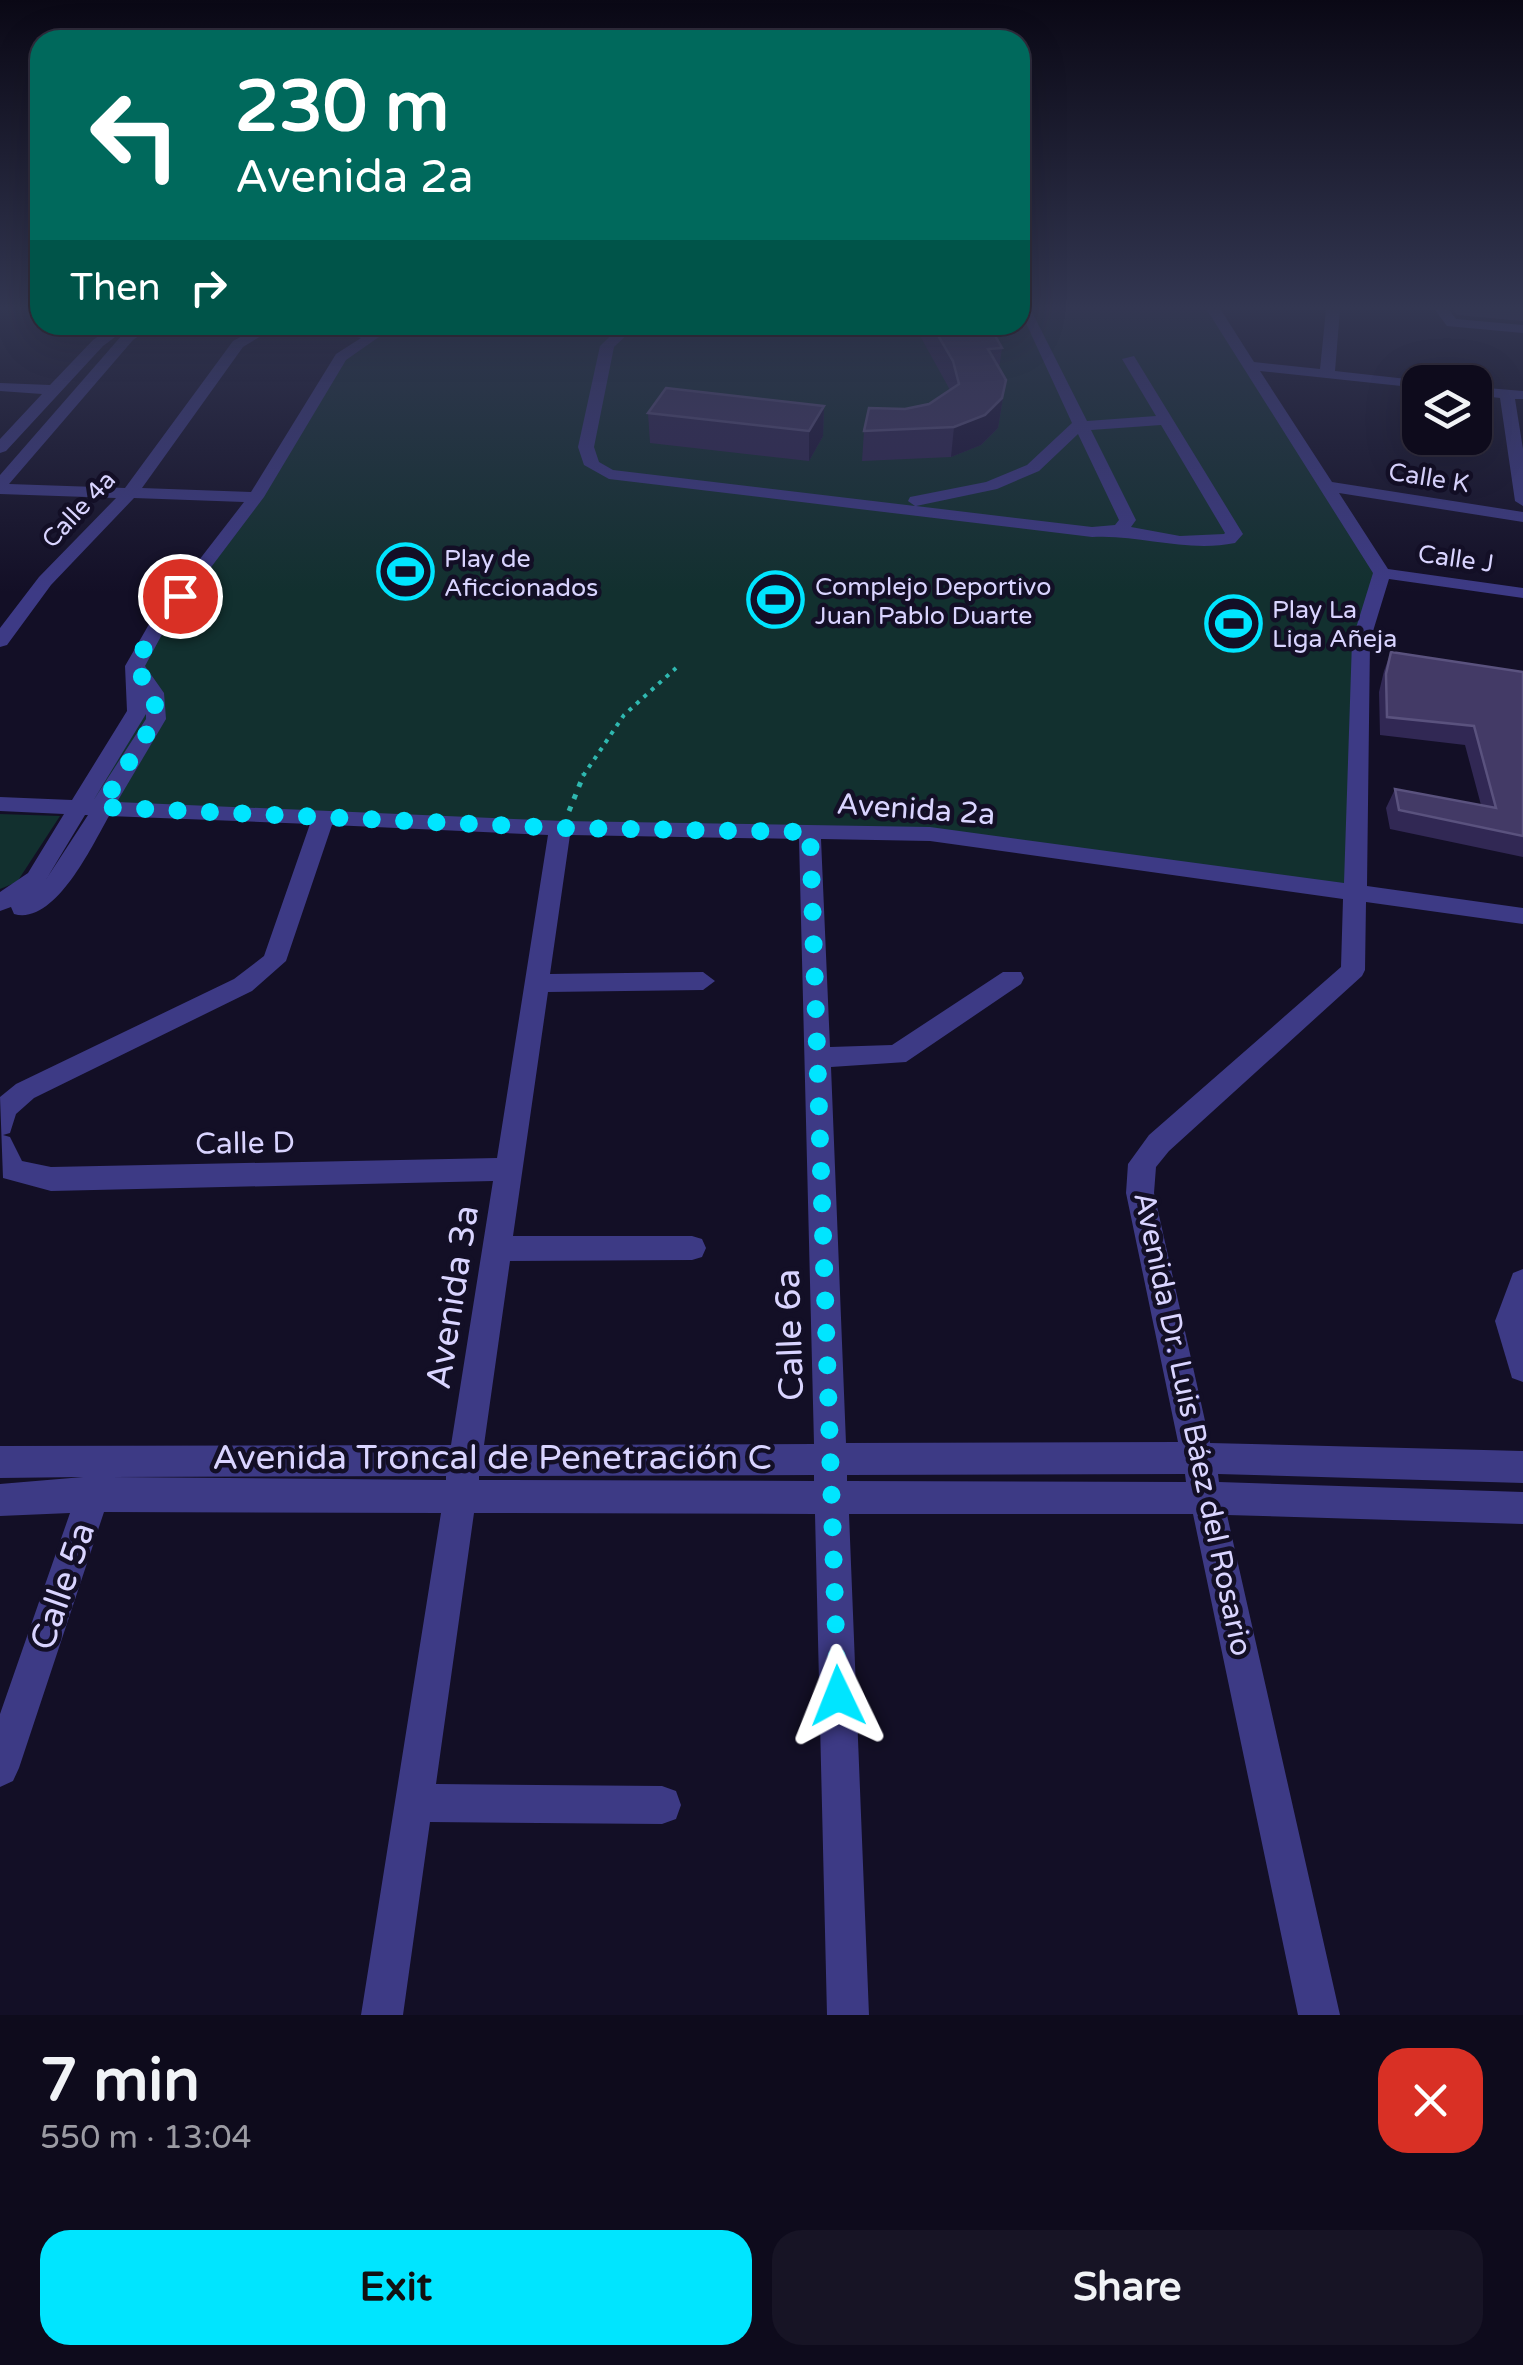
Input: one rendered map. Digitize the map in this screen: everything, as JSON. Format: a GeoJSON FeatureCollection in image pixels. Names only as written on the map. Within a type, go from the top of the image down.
{"type":"FeatureCollection","features":[{"type":"Feature","properties":{"kind":"street"},"geometry":{"type":"LineString","coordinates":[[0,448],[39,404]]}},
{"type":"Feature","properties":{"kind":"street"},"geometry":{"type":"LineString","coordinates":[[0,487],[70,404]]}},
{"type":"Feature","properties":{"kind":"street","name":"Calle 4a"},"geometry":{"type":"LineString","coordinates":[[0,641],[45,582],[130,493],[194,404]]}},
{"type":"Feature","properties":{"kind":"street"},"geometry":{"type":"LineString","coordinates":[[0,903],[36,878],[156,719],[154,693],[134,666],[157,626],[256,496],[312,404]]}},
{"type":"Feature","properties":{"kind":"street"},"geometry":{"type":"LineString","coordinates":[[595,404],[586,446],[592,465],[609,474],[1092,532],[1120,530],[1180,541],[1233,537],[1158,404]]}},
{"type":"Feature","properties":{"kind":"street"},"geometry":{"type":"LineString","coordinates":[[1068,404],[1128,520],[1120,530]]}},
{"type":"Feature","properties":{"kind":"street"},"geometry":{"type":"LineString","coordinates":[[1274,404],[1382,573]]}},
{"type":"Feature","properties":{"kind":"street"},"geometry":{"type":"LineString","coordinates":[[1516,404],[1523,501]]}},
{"type":"Feature","properties":{"kind":"street"},"geometry":{"type":"LineString","coordinates":[[886,505],[990,486],[1033,468],[1078,426],[1168,420]]}},
{"type":"Feature","properties":{"kind":"street","name":"Calle K"},"geometry":{"type":"LineString","coordinates":[[1327,486],[1523,518]]}},
{"type":"Feature","properties":{"kind":"street"},"geometry":{"type":"LineString","coordinates":[[0,487],[256,496]]}},
{"type":"Feature","properties":{"kind":"street","name":"Calle J"},"geometry":{"type":"LineString","coordinates":[[1382,573],[1523,593]]}},
{"type":"Feature","properties":{"kind":"street","name":"Avenida Dr. Luis Báez del Rosario"},"geometry":{"type":"LineString","coordinates":[[1319,2015],[1140,1193],[1142,1164],[1158,1143],[1353,970],[1361,641],[1382,573]]}},
{"type":"Feature","properties":{"kind":"street","name":"Avenida 2a"},"geometry":{"type":"LineString","coordinates":[[0,804],[561,828],[930,834],[1523,916]]}},
{"type":"Feature","properties":{"kind":"street"},"geometry":{"type":"LineString","coordinates":[[0,920],[58,884],[90,807]]}},
{"type":"Feature","properties":{"kind":"street"},"geometry":{"type":"LineString","coordinates":[[0,1126],[4,1108],[25,1091],[243,986],[274,961],[323,818]]}},
{"type":"Feature","properties":{"kind":"street","name":"Avenida 3a"},"geometry":{"type":"LineString","coordinates":[[382,2015],[498,1249],[534,983],[561,828]]}},
{"type":"Feature","properties":{"kind":"street","name":"Calle 6a"},"geometry":{"type":"LineString","coordinates":[[810,832],[848,2015]]}},
{"type":"Feature","properties":{"kind":"street"},"geometry":{"type":"LineString","coordinates":[[819,1056],[897,1055],[1012,978]]}},
{"type":"Feature","properties":{"kind":"street"},"geometry":{"type":"LineString","coordinates":[[534,983],[703,980]]}},
{"type":"Feature","properties":{"kind":"street","name":"Calle D"},"geometry":{"type":"LineString","coordinates":[[0,1145],[13,1170],[52,1179],[508,1170]]}},
{"type":"Feature","properties":{"kind":"street"},"geometry":{"type":"LineString","coordinates":[[498,1249],[692,1248]]}},
{"type":"Feature","properties":{"kind":"street"},"geometry":{"type":"LineString","coordinates":[[1523,1282],[1510,1321],[1523,1368]]}},
{"type":"Feature","properties":{"kind":"street","name":"Avenida Troncal de Penetración C"},"geometry":{"type":"LineString","coordinates":[[0,1462],[1198,1458],[1523,1468]]}},
{"type":"Feature","properties":{"kind":"street","name":"Calle 5a"},"geometry":{"type":"LineString","coordinates":[[0,1768],[104,1461]]}},
{"type":"Feature","properties":{"kind":"street","name":"Avenida Troncal de Penetración C"},"geometry":{"type":"LineString","coordinates":[[0,1500],[93,1496],[1208,1498],[1523,1508]]}},
{"type":"Feature","properties":{"kind":"street"},"geometry":{"type":"LineString","coordinates":[[414,1803],[662,1805]]}},
{"type":"Feature","properties":{"kind":"path"},"geometry":{"type":"LineString","coordinates":[[561,828],[581,774],[605,734],[676,668]]}},
{"type":"Feature","properties":{"kind":"green space","name":"Complejo Deportivo Juan Pablo Duarte"},"geometry":{"type":"Polygon","coordinates":[[[311,404],[1274,404],[1382,573],[1361,641],[1356,893],[930,834],[78,807],[137,711],[135,666],[228,537],[311,404]]]}},
{"type":"Feature","properties":{"kind":"green space"},"geometry":{"type":"Polygon","coordinates":[[[0,814],[60,816],[17,882],[0,889],[0,814]]]}},
{"type":"Feature","properties":{"kind":"building"},"geometry":{"type":"Polygon","coordinates":[[[654,404],[824,406],[809,431],[648,413],[654,404]]]}},
{"type":"Feature","properties":{"kind":"building"},"geometry":{"type":"Polygon","coordinates":[[[929,404],[996,404],[985,415],[954,427],[864,431],[869,408],[905,409],[929,404]]]}},
{"type":"Feature","properties":{"kind":"building"},"geometry":{"type":"Polygon","coordinates":[[[1391,652],[1523,672],[1523,836],[1399,810],[1395,789],[1496,808],[1474,726],[1387,717],[1386,674],[1391,652]]]}},
{"type":"Feature","properties":{"kind":"place","name":"Play de Aficcionados"},"geometry":{"type":"Point","coordinates":[405,572]}},
{"type":"Feature","properties":{"kind":"place","name":"Complejo Deportivo Juan Pablo Duarte"},"geometry":{"type":"Point","coordinates":[776,600]}},
{"type":"Feature","properties":{"kind":"place","name":"Play La Liga Añeja"},"geometry":{"type":"Point","coordinates":[1233,623]}},
{"type":"Feature","properties":{"kind":"route"},"geometry":{"type":"LineString","coordinates":[[180,596],[134,666],[154,693],[156,719],[101,807],[563,828],[810,832],[838,1696]]}}]}
